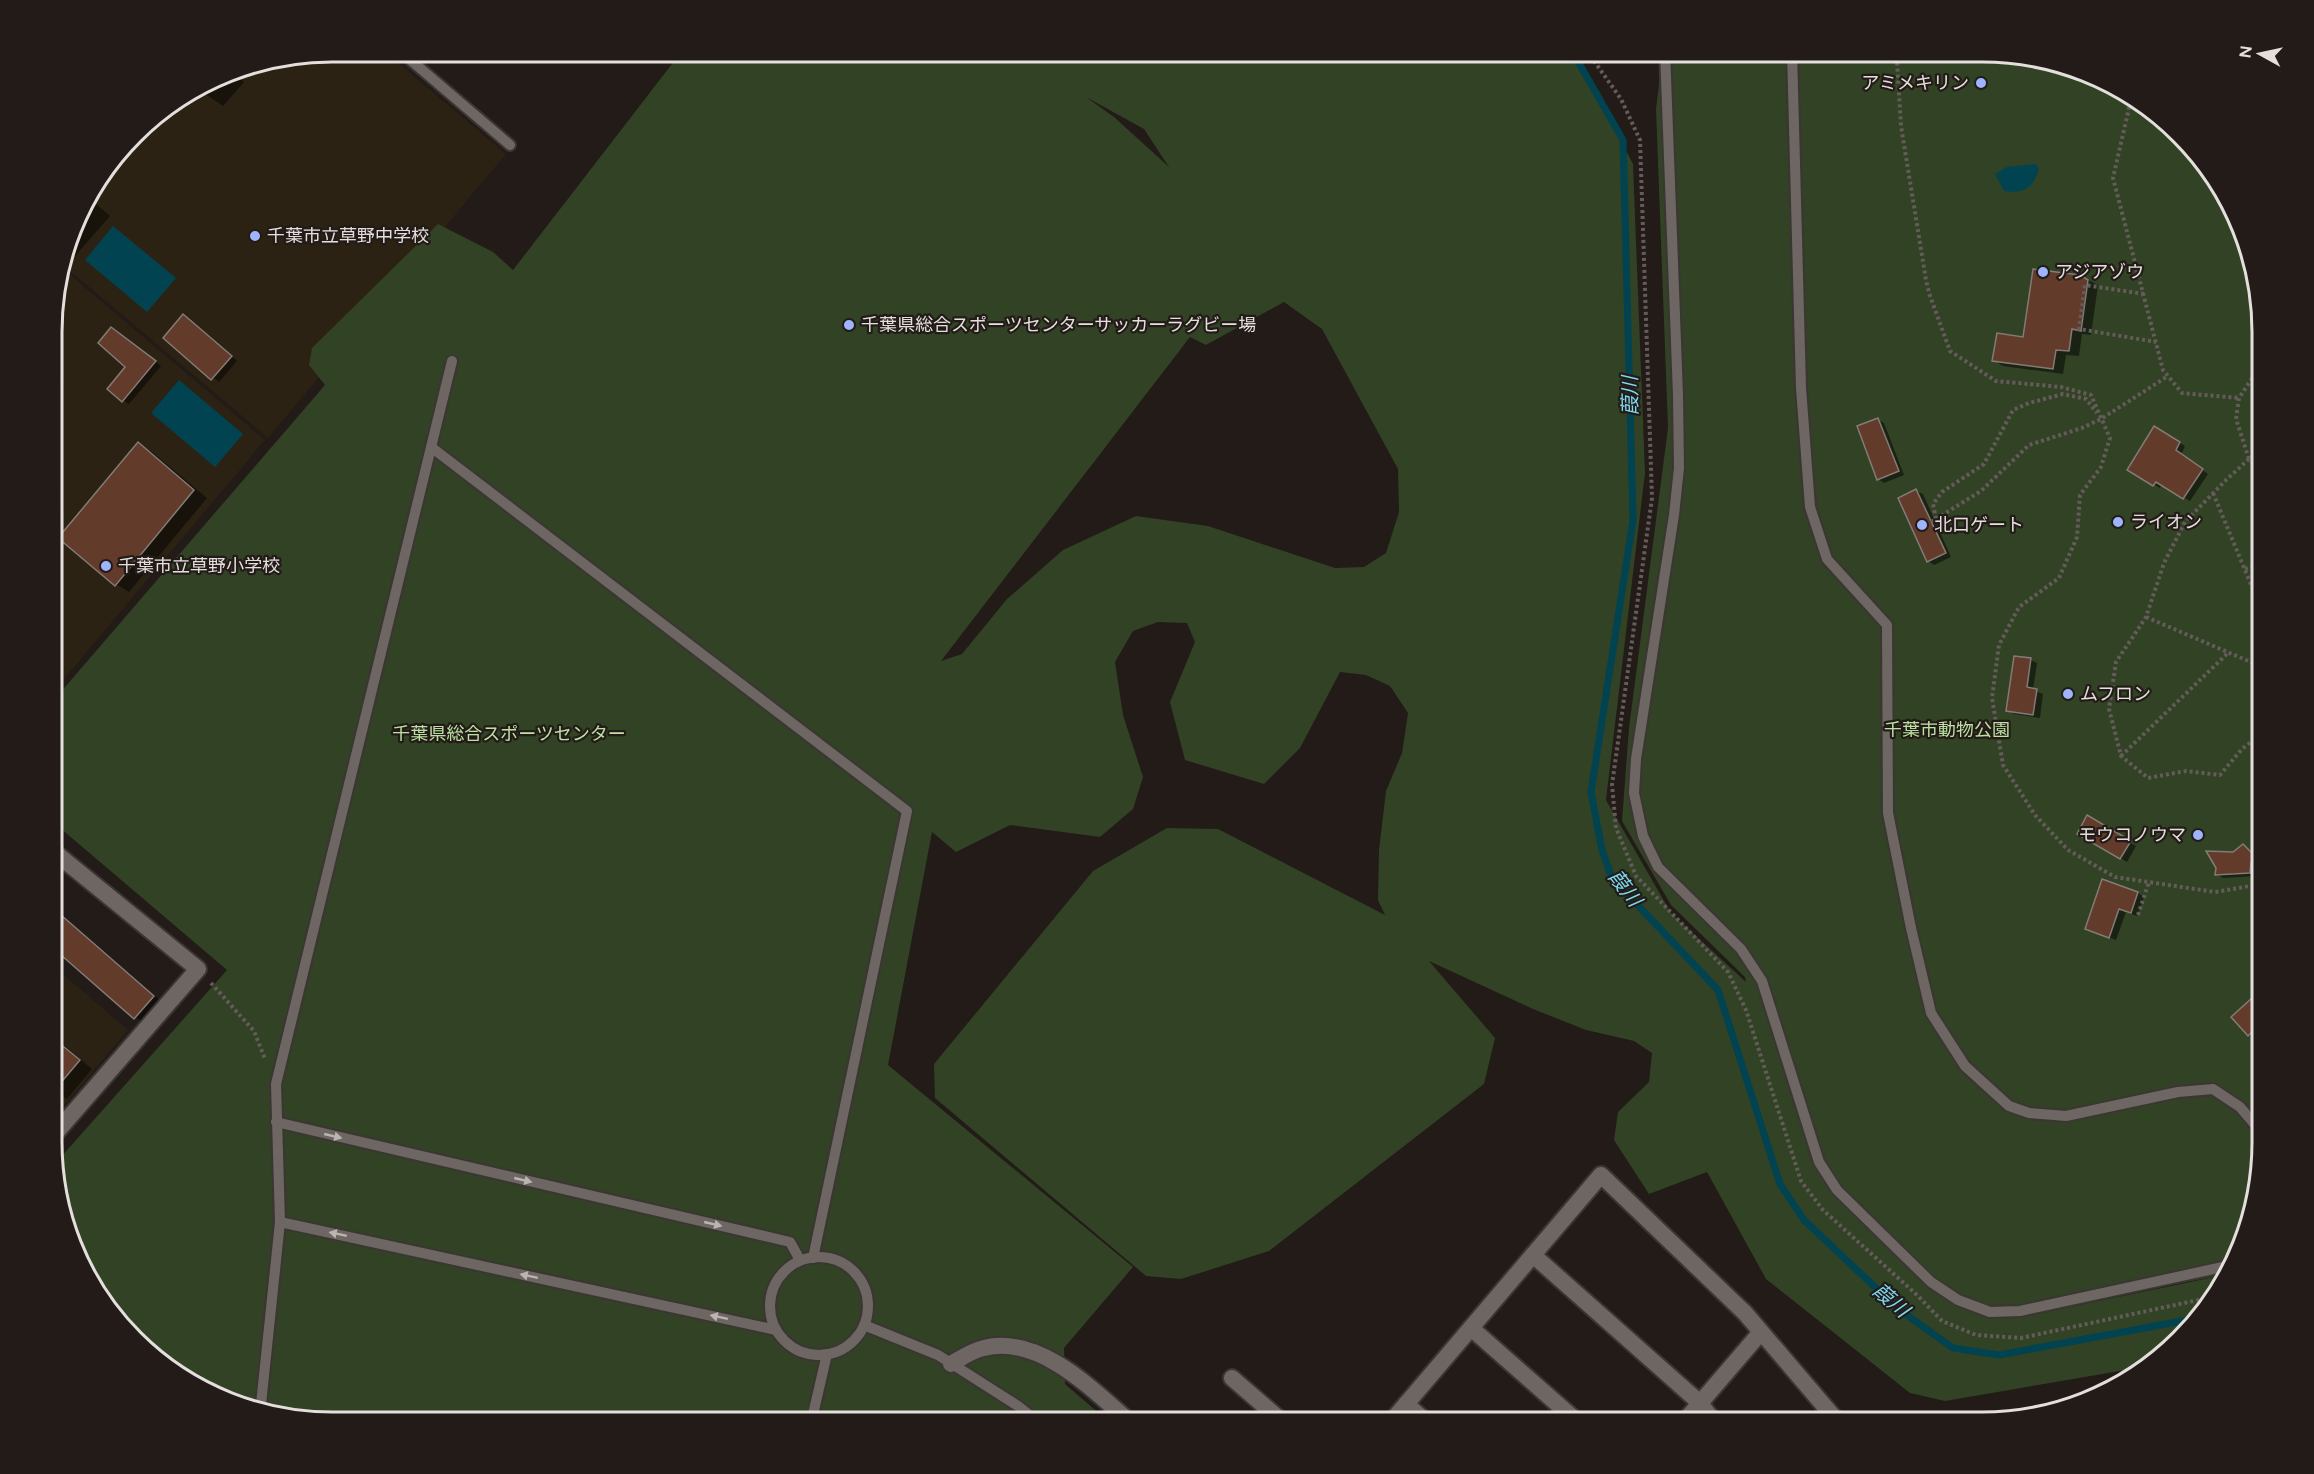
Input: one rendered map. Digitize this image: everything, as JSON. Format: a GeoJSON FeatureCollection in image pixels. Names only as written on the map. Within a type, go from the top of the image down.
{"type":"FeatureCollection","features":[{"type":"Feature","properties":{"kind":"street"},"geometry":{"type":"LineString","coordinates":[[62,858],[198,969],[62,1126]]}},
{"type":"Feature","properties":{"kind":"street"},"geometry":{"type":"LineString","coordinates":[[1399,1412],[1601,1175],[1745,1313],[1829,1412]]}},
{"type":"Feature","properties":{"kind":"street"},"geometry":{"type":"LineString","coordinates":[[1533,1255],[1700,1403],[1707,1412]]}},
{"type":"Feature","properties":{"kind":"street"},"geometry":{"type":"LineString","coordinates":[[1471,1328],[1566,1412]]}},
{"type":"Feature","properties":{"kind":"street"},"geometry":{"type":"LineString","coordinates":[[1692,1412],[1761,1332]]}},
{"type":"Feature","properties":{"kind":"street"},"geometry":{"type":"LineString","coordinates":[[951,1364],[982,1348],[1001,1345],[1032,1352],[1070,1371],[1118,1412]]}},
{"type":"Feature","properties":{"kind":"street"},"geometry":{"type":"LineString","coordinates":[[1232,1378],[1271,1412]]}},
{"type":"Feature","properties":{"kind":"street"},"geometry":{"type":"LineString","coordinates":[[1406,1404],[1415,1412]]}},
{"type":"Feature","properties":{"kind":"lane"},"geometry":{"type":"LineString","coordinates":[[413,62],[510,145]]}},
{"type":"Feature","properties":{"kind":"lane"},"geometry":{"type":"LineString","coordinates":[[1665,62],[1678,395],[1678,468],[1674,515],[1636,759],[1634,793],[1642,836],[1658,867],[1741,949],[1762,981],[1818,1162],[1837,1190],[1931,1282],[1958,1300],[1990,1312],[2020,1311],[2222,1267]]}},
{"type":"Feature","properties":{"kind":"lane"},"geometry":{"type":"LineString","coordinates":[[1792,62],[1801,388],[1810,507],[1827,559],[1887,625],[1888,813],[1911,928],[1931,1012],[1965,1066],[2009,1106],[2029,1113],[2066,1116],[2178,1092],[2213,1089],[2240,1107],[2252,1121]]}},
{"type":"Feature","properties":{"kind":"lane"},"geometry":{"type":"LineString","coordinates":[[261,1403],[280,1222],[276,1084],[452,361]]}},
{"type":"Feature","properties":{"kind":"lane"},"geometry":{"type":"LineString","coordinates":[[431,447],[907,811],[813,1258]]}},
{"type":"Feature","properties":{"kind":"lane"},"geometry":{"type":"LineString","coordinates":[[276,1122],[790,1242],[800,1260]]}},
{"type":"Feature","properties":{"kind":"lane"},"geometry":{"type":"LineString","coordinates":[[280,1222],[776,1330]]}},
{"type":"Feature","properties":{"kind":"lane"},"geometry":{"type":"LineString","coordinates":[[821,1256],[837,1260],[848,1266],[863,1284],[868,1300],[864,1325],[858,1335],[845,1347],[827,1354],[800,1352],[776,1330],[769,1309],[771,1292],[780,1275],[800,1260],[821,1256]]}},
{"type":"Feature","properties":{"kind":"lane"},"geometry":{"type":"LineString","coordinates":[[864,1325],[938,1355],[1025,1412]]}},
{"type":"Feature","properties":{"kind":"lane"},"geometry":{"type":"LineString","coordinates":[[814,1412],[827,1354]]}},
{"type":"Feature","properties":{"kind":"path"},"geometry":{"type":"LineString","coordinates":[[1595,62],[1621,99],[1640,141],[1652,498],[1612,786],[1616,828],[1636,876],[1728,972],[1746,1010],[1801,1181],[1823,1210],[1918,1296],[1942,1321],[1976,1335],[2021,1338],[2202,1299]]}},
{"type":"Feature","properties":{"kind":"path"},"geometry":{"type":"LineString","coordinates":[[1897,62],[1901,126],[1926,280],[1950,351],[1996,381],[2061,387],[2091,394],[2110,438],[2101,467],[2080,495],[2077,537],[2059,578],[2019,607],[1999,645],[1992,698],[2003,765],[2035,815],[2068,850],[2115,877],[2215,892],[2252,886]]}},
{"type":"Feature","properties":{"kind":"path"},"geometry":{"type":"LineString","coordinates":[[2130,106],[2113,178],[2163,370],[2182,393],[2239,398]]}},
{"type":"Feature","properties":{"kind":"path"},"geometry":{"type":"LineString","coordinates":[[2144,294],[2085,285],[2079,329],[2156,342]]}},
{"type":"Feature","properties":{"kind":"path"},"geometry":{"type":"LineString","coordinates":[[1931,522],[1981,491],[2029,446],[2102,419],[2168,376]]}},
{"type":"Feature","properties":{"kind":"path"},"geometry":{"type":"LineString","coordinates":[[2252,378],[2239,398],[2236,419],[2252,462]]}},
{"type":"Feature","properties":{"kind":"path"},"geometry":{"type":"LineString","coordinates":[[1936,519],[1933,504],[1942,492],[1984,464],[2013,410],[2063,394],[2086,399],[2102,419]]}},
{"type":"Feature","properties":{"kind":"path"},"geometry":{"type":"LineString","coordinates":[[2249,459],[2185,522],[2164,563],[2146,617],[2116,662],[2109,710],[2121,756],[2148,778],[2186,771],[2220,775],[2252,741]]}},
{"type":"Feature","properties":{"kind":"path"},"geometry":{"type":"LineString","coordinates":[[2213,493],[2252,586]]}},
{"type":"Feature","properties":{"kind":"path"},"geometry":{"type":"LineString","coordinates":[[2245,569],[2252,567]]}},
{"type":"Feature","properties":{"kind":"path"},"geometry":{"type":"LineString","coordinates":[[2146,617],[2252,663]]}},
{"type":"Feature","properties":{"kind":"path"},"geometry":{"type":"LineString","coordinates":[[2121,756],[2228,652]]}},
{"type":"Feature","properties":{"kind":"path"},"geometry":{"type":"LineString","coordinates":[[2138,915],[2149,882]]}},
{"type":"Feature","properties":{"kind":"path"},"geometry":{"type":"LineString","coordinates":[[198,969],[254,1031],[276,1084]]}},
{"type":"Feature","properties":{"kind":"shaded area","name":"千葉市立草野中学校"},"geometry":{"type":"Polygon","coordinates":[[[397,62],[506,154],[268,438],[69,270],[76,245],[89,212],[117,167],[167,117],[212,89],[245,76],[296,64],[397,62]]]}},
{"type":"Feature","properties":{"kind":"shaded area","name":"千葉市立草野小学校"},"geometry":{"type":"Polygon","coordinates":[[[68,273],[265,440],[62,681],[62,314],[68,273]]]}},
{"type":"Feature","properties":{"kind":"shaded area"},"geometry":{"type":"Polygon","coordinates":[[[62,974],[128,1030],[62,1108],[62,974]]]}},
{"type":"Feature","properties":{"kind":"green space"},"geometry":{"type":"Polygon","coordinates":[[[674,62],[1580,62],[1633,164],[1645,473],[1606,800],[1671,913],[1746,982],[1745,977],[1671,905],[1622,821],[1629,728],[1668,428],[1656,109],[1662,62],[2000,62],[2052,71],[2102,89],[2147,117],[2197,167],[2207,182],[2225,212],[2238,245],[2247,279],[2252,314],[2252,1160],[2243,1212],[2225,1262],[2216,1276],[1999,1316],[2016,1318],[2216,1277],[2197,1307],[2173,1333],[2147,1357],[2128,1370],[1945,1401],[1910,1393],[1766,1279],[1707,1172],[1649,1194],[1614,1140],[1618,1112],[1649,1082],[1652,1053],[1634,1041],[1586,1030],[1533,1009],[1429,961],[1495,1038],[1484,1084],[1269,1251],[1181,1279],[1146,1276],[935,1098],[934,1064],[1093,871],[1167,828],[1218,829],[1385,915],[1378,900],[1379,850],[1386,791],[1402,753],[1408,713],[1390,686],[1366,675],[1340,672],[1300,748],[1264,784],[1185,760],[1170,702],[1195,642],[1187,623],[1158,622],[1133,631],[1115,662],[1123,715],[1143,777],[1133,809],[1100,837],[1010,825],[956,852],[932,832],[888,1065],[1133,1267],[1064,1348],[1065,1384],[1097,1412],[314,1412],[262,1403],[212,1385],[167,1357],[117,1307],[107,1292],[89,1262],[76,1229],[67,1195],[62,1156],[227,970],[62,830],[62,691],[325,385],[309,365],[312,348],[438,224],[493,252],[513,270],[674,62]],[[1086,97],[1114,117],[1169,167],[1144,129],[1086,97]],[[1284,302],[1206,345],[1190,337],[941,661],[962,654],[1007,599],[1063,550],[1136,516],[1208,526],[1335,568],[1364,567],[1386,553],[1399,512],[1398,469],[1322,329],[1284,302]]]}},
{"type":"Feature","properties":{"kind":"water"},"geometry":{"type":"Polygon","coordinates":[[[2035,164],[2039,168],[2037,175],[2023,190],[2004,191],[1995,174],[2007,167],[2035,164]]]}},
{"type":"Feature","properties":{"kind":"water"},"geometry":{"type":"Polygon","coordinates":[[[113,226],[176,278],[147,312],[85,260],[113,226]]]}},
{"type":"Feature","properties":{"kind":"water"},"geometry":{"type":"Polygon","coordinates":[[[179,380],[243,434],[215,467],[151,413],[179,380]]]}},
{"type":"Feature","properties":{"kind":"building"},"geometry":{"type":"Polygon","coordinates":[[[2033,269],[2080,275],[2088,280],[2081,331],[2072,329],[2069,351],[2056,350],[2053,369],[1992,361],[1997,333],[2023,337],[2033,269]]]}},
{"type":"Feature","properties":{"kind":"building"},"geometry":{"type":"Polygon","coordinates":[[[183,314],[232,356],[211,380],[163,338],[183,314]]]}},
{"type":"Feature","properties":{"kind":"building"},"geometry":{"type":"Polygon","coordinates":[[[111,327],[156,361],[122,402],[107,389],[125,367],[98,343],[111,327]]]}},
{"type":"Feature","properties":{"kind":"building"},"geometry":{"type":"Polygon","coordinates":[[[1878,418],[1899,471],[1877,480],[1857,426],[1878,418]]]}},
{"type":"Feature","properties":{"kind":"building"},"geometry":{"type":"Polygon","coordinates":[[[2154,426],[2180,442],[2176,450],[2203,469],[2183,499],[2156,482],[2153,486],[2127,470],[2154,426]]]}},
{"type":"Feature","properties":{"kind":"building"},"geometry":{"type":"Polygon","coordinates":[[[138,442],[194,490],[115,586],[62,541],[62,533],[138,442]]]}},
{"type":"Feature","properties":{"kind":"building","name":"北口ゲート"},"geometry":{"type":"Polygon","coordinates":[[[1916,489],[1946,553],[1927,562],[1898,498],[1916,489]]]}},
{"type":"Feature","properties":{"kind":"building"},"geometry":{"type":"Polygon","coordinates":[[[2014,656],[2031,658],[2027,687],[2037,689],[2033,715],[2006,711],[2014,656]]]}},
{"type":"Feature","properties":{"kind":"building"},"geometry":{"type":"Polygon","coordinates":[[[2087,815],[2131,841],[2120,859],[2077,834],[2087,815]]]}},
{"type":"Feature","properties":{"kind":"building"},"geometry":{"type":"Polygon","coordinates":[[[2243,844],[2252,853],[2250,873],[2215,875],[2216,868],[2206,851],[2233,852],[2243,844]]]}},
{"type":"Feature","properties":{"kind":"building"},"geometry":{"type":"Polygon","coordinates":[[[2102,879],[2138,892],[2131,913],[2119,909],[2109,938],[2085,929],[2102,879]]]}},
{"type":"Feature","properties":{"kind":"building"},"geometry":{"type":"Polygon","coordinates":[[[62,916],[154,996],[134,1019],[62,956],[62,916]]]}},
{"type":"Feature","properties":{"kind":"building"},"geometry":{"type":"Polygon","coordinates":[[[2252,998],[2252,1032],[2248,1036],[2231,1017],[2252,998]]]}},
{"type":"Feature","properties":{"kind":"building"},"geometry":{"type":"Polygon","coordinates":[[[62,1045],[80,1060],[62,1081],[62,1045]]]}},
{"type":"Feature","properties":{"kind":"waterway","name":"葭川"},"geometry":{"type":"LineString","coordinates":[[1578,62],[1623,140],[1633,520],[1591,792],[1602,850],[1612,878],[1718,990],[1780,1184],[1804,1220],[1897,1308],[1953,1348],[1999,1355],[2184,1321]]}},
{"type":"Feature","properties":{"kind":"place","name":"アミメキリン"},"geometry":{"type":"Point","coordinates":[1981,83]}},
{"type":"Feature","properties":{"kind":"place","name":"千葉市立草野中学校"},"geometry":{"type":"Point","coordinates":[255,236]}},
{"type":"Feature","properties":{"kind":"place","name":"アジアゾウ"},"geometry":{"type":"Point","coordinates":[2043,272]}},
{"type":"Feature","properties":{"kind":"place","name":"千葉県総合スポーツセンターサッカーラグビー場"},"geometry":{"type":"Point","coordinates":[849,325]}},
{"type":"Feature","properties":{"kind":"place","name":"ライオン"},"geometry":{"type":"Point","coordinates":[2118,522]}},
{"type":"Feature","properties":{"kind":"place","name":"北口ゲート"},"geometry":{"type":"Point","coordinates":[1922,525]}},
{"type":"Feature","properties":{"kind":"place","name":"千葉市立草野小学校"},"geometry":{"type":"Point","coordinates":[106,566]}},
{"type":"Feature","properties":{"kind":"place","name":"ムフロン"},"geometry":{"type":"Point","coordinates":[2068,694]}},
{"type":"Feature","properties":{"kind":"place","name":"モウコノウマ"},"geometry":{"type":"Point","coordinates":[2198,835]}},
{"type":"Feature","properties":{"kind":"park label","name":"千葉市動物公園"},"geometry":{"type":"Point","coordinates":[1947,730]}},
{"type":"Feature","properties":{"kind":"park label","name":"千葉県総合スポーツセンター"},"geometry":{"type":"Point","coordinates":[509,734]}}]}
